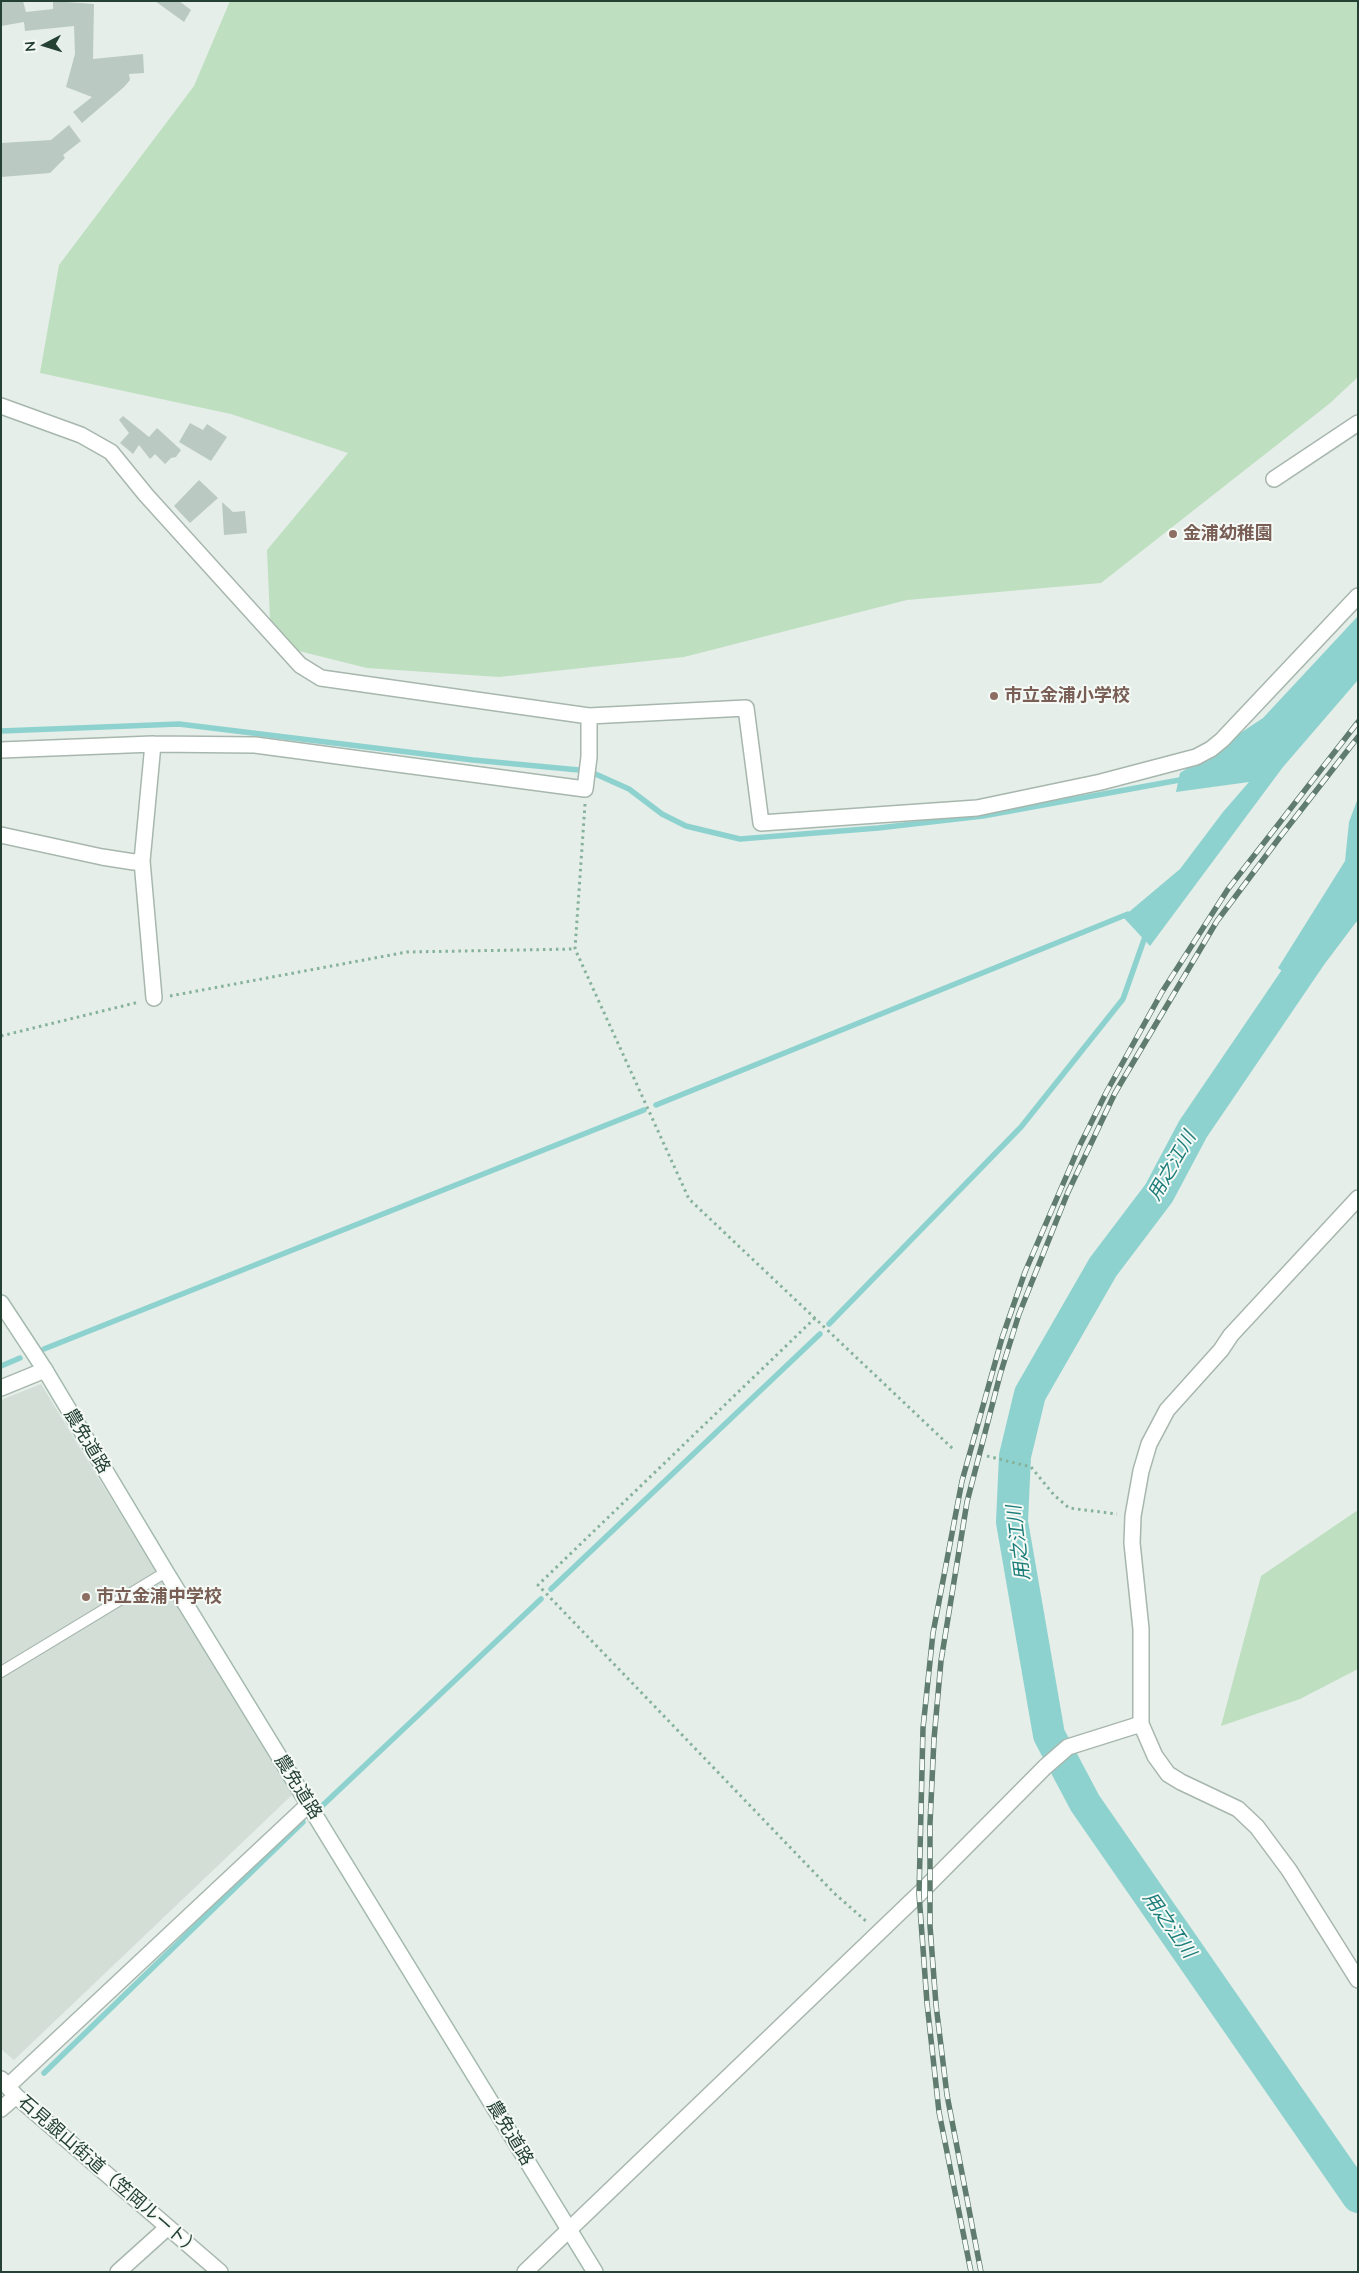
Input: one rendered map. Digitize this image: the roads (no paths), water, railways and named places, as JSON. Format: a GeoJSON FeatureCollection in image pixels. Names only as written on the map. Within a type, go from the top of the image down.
{"type":"FeatureCollection","features":[{"type":"Feature","properties":{"kind":"street"},"geometry":{"type":"LineString","coordinates":[[1,406],[81,435],[110,452],[146,495],[300,665],[321,678],[589,718],[746,708],[761,823],[977,808],[1100,782],[1196,757],[1211,749],[1222,740],[1358,596]]}},
{"type":"Feature","properties":{"kind":"street"},"geometry":{"type":"LineString","coordinates":[[1274,479],[1358,423]]}},
{"type":"Feature","properties":{"kind":"street"},"geometry":{"type":"LineString","coordinates":[[1,750],[153,744],[255,745],[585,785],[589,757],[589,718]]}},
{"type":"Feature","properties":{"kind":"street"},"geometry":{"type":"LineString","coordinates":[[153,744],[142,861],[154,998]]}},
{"type":"Feature","properties":{"kind":"street"},"geometry":{"type":"LineString","coordinates":[[1,835],[102,857],[134,862],[142,861]]}},
{"type":"Feature","properties":{"kind":"street"},"geometry":{"type":"LineString","coordinates":[[1358,1198],[1230,1335],[1221,1350],[1167,1410],[1148,1444],[1137,1485],[1132,1543],[1141,1629],[1141,1724],[1155,1756],[1168,1774],[1238,1810],[1257,1827],[1289,1870],[1358,1980]]}},
{"type":"Feature","properties":{"kind":"street","name":"農免道路"},"geometry":{"type":"LineString","coordinates":[[1,1303],[45,1370],[166,1572],[595,2272]]}},
{"type":"Feature","properties":{"kind":"street"},"geometry":{"type":"LineString","coordinates":[[1,1388],[45,1370]]}},
{"type":"Feature","properties":{"kind":"street"},"geometry":{"type":"LineString","coordinates":[[525,2272],[879,1932],[1045,1766],[1068,1747],[1141,1724]]}},
{"type":"Feature","properties":{"kind":"street"},"geometry":{"type":"LineString","coordinates":[[1,2109],[8,2087],[309,1804]]}},
{"type":"Feature","properties":{"kind":"street","name":"石見銀山街道（笠岡ルート）"},"geometry":{"type":"LineString","coordinates":[[8,2087],[220,2272]]}},
{"type":"Feature","properties":{"kind":"street"},"geometry":{"type":"LineString","coordinates":[[118,2272],[168,2227]]}},
{"type":"Feature","properties":{"kind":"lane"},"geometry":{"type":"LineString","coordinates":[[1,1672],[166,1572]]}},
{"type":"Feature","properties":{"kind":"water"},"geometry":{"type":"Polygon","coordinates":[[[1358,616],[1358,680],[1283,767],[1150,946],[1123,917],[1180,869],[1223,812],[1249,782],[1176,792],[1180,773],[1263,718],[1358,616]]]}},
{"type":"Feature","properties":{"kind":"water"},"geometry":{"type":"Polygon","coordinates":[[[1358,798],[1358,921],[1348,927],[1305,988],[1278,968],[1345,861],[1349,822],[1358,798]]]}},
{"type":"Feature","properties":{"kind":"waterway"},"geometry":{"type":"LineString","coordinates":[[1,731],[179,724],[473,760],[579,770]]}},
{"type":"Feature","properties":{"kind":"waterway"},"geometry":{"type":"LineString","coordinates":[[591,772],[629,789],[662,814],[686,826],[740,839],[878,828],[983,816],[1185,779]]}},
{"type":"Feature","properties":{"kind":"waterway","name":"用之江川"},"geometry":{"type":"LineString","coordinates":[[1358,893],[1312,954],[1193,1129],[1159,1193],[1103,1267],[1030,1394],[1015,1456],[1012,1522],[1049,1735],[1085,1803],[1358,2197]]}},
{"type":"Feature","properties":{"kind":"waterway"},"geometry":{"type":"LineString","coordinates":[[656,1105],[1128,914]]}},
{"type":"Feature","properties":{"kind":"waterway"},"geometry":{"type":"LineString","coordinates":[[829,1324],[1021,1127],[1123,999],[1146,934]]}},
{"type":"Feature","properties":{"kind":"waterway"},"geometry":{"type":"LineString","coordinates":[[44,1349],[644,1110]]}},
{"type":"Feature","properties":{"kind":"waterway"},"geometry":{"type":"LineString","coordinates":[[551,1589],[820,1334]]}},
{"type":"Feature","properties":{"kind":"waterway"},"geometry":{"type":"LineString","coordinates":[[1,1366],[20,1358]]}},
{"type":"Feature","properties":{"kind":"waterway"},"geometry":{"type":"LineString","coordinates":[[322,1806],[541,1599]]}},
{"type":"Feature","properties":{"kind":"waterway"},"geometry":{"type":"LineString","coordinates":[[44,2073],[303,1822]]}},
{"type":"Feature","properties":{"kind":"railway"},"geometry":{"type":"LineString","coordinates":[[971,2272],[939,2112],[927,2003],[919,1894],[923,1728],[933,1633],[962,1481],[1002,1338],[1025,1272],[1079,1147],[1107,1091],[1162,992],[1228,889],[1358,722]]}},
{"type":"Feature","properties":{"kind":"railway"},"geometry":{"type":"LineString","coordinates":[[981,2272],[947,2095],[936,2005],[930,1926],[930,1823],[934,1739],[941,1661],[967,1502],[1000,1375],[1019,1314],[1068,1192],[1115,1093],[1217,921],[1358,737]]}},
{"type":"Feature","properties":{"kind":"place","name":"金浦幼稚園"},"geometry":{"type":"Point","coordinates":[1173,534]}},
{"type":"Feature","properties":{"kind":"place","name":"市立金浦小学校"},"geometry":{"type":"Point","coordinates":[994,696]}},
{"type":"Feature","properties":{"kind":"place","name":"市立金浦中学校"},"geometry":{"type":"Point","coordinates":[86,1597]}}]}
